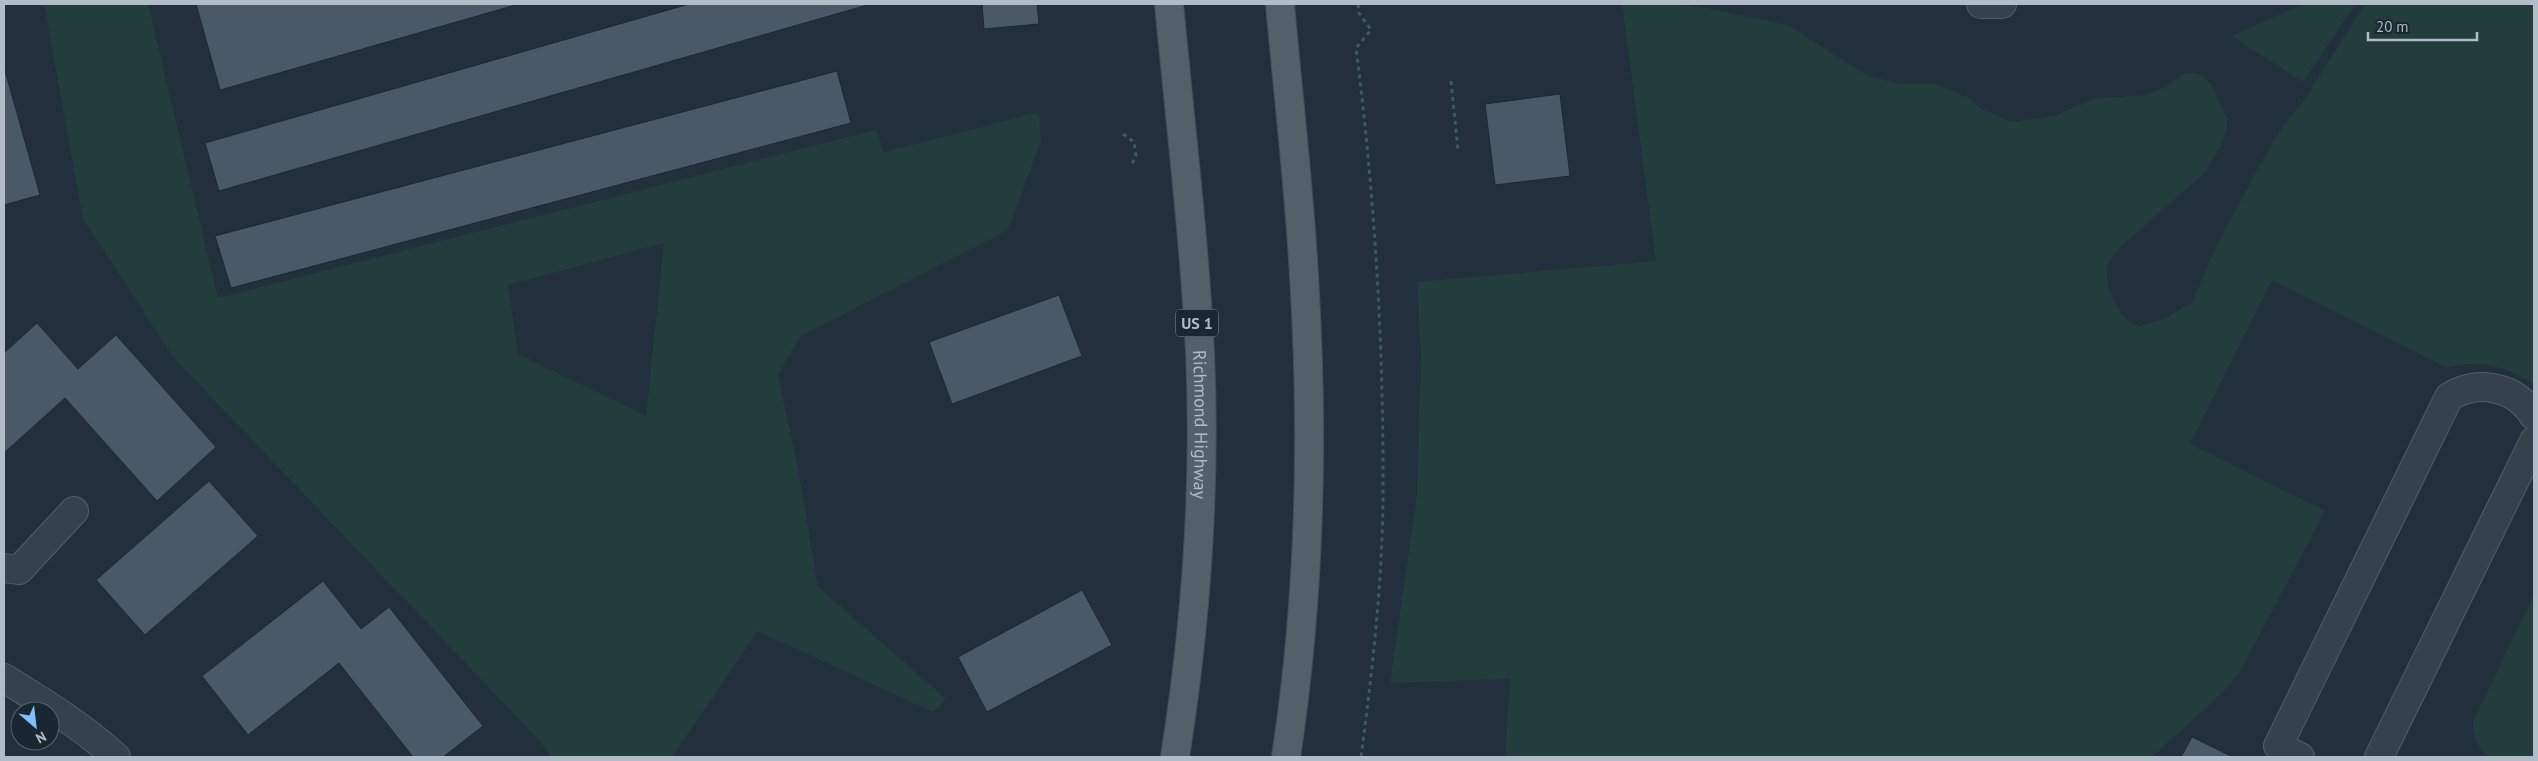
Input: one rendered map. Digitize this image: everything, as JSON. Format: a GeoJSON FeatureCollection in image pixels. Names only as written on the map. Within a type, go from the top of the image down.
{"type":"FeatureCollection","features":[{"type":"Feature","properties":{"kind":"main road","name":"Richmond Highway"},"geometry":{"type":"LineString","coordinates":[[1169,4],[1200,352],[1201,442],[1195,587],[1175,757]]}},
{"type":"Feature","properties":{"kind":"main road"},"geometry":{"type":"LineString","coordinates":[[1280,4],[1302,240],[1309,424],[1304,581],[1299,647],[1286,757]]}},
{"type":"Feature","properties":{"kind":"street"},"geometry":{"type":"LineString","coordinates":[[1981,4],[2002,4]]}},
{"type":"Feature","properties":{"kind":"street"},"geometry":{"type":"LineString","coordinates":[[2300,757],[2278,746],[2449,397],[2468,388],[2496,387],[2517,398],[2534,416]]}},
{"type":"Feature","properties":{"kind":"street"},"geometry":{"type":"LineString","coordinates":[[2379,757],[2534,441]]}},
{"type":"Feature","properties":{"kind":"street"},"geometry":{"type":"LineString","coordinates":[[4,568],[19,570],[74,511]]}},
{"type":"Feature","properties":{"kind":"street"},"geometry":{"type":"LineString","coordinates":[[4,678],[42,701],[95,738],[116,757]]}},
{"type":"Feature","properties":{"kind":"path"},"geometry":{"type":"LineString","coordinates":[[1358,4],[1359,14],[1371,30],[1356,48],[1371,175],[1376,255],[1381,368],[1383,501],[1377,603],[1361,757]]}},
{"type":"Feature","properties":{"kind":"path"},"geometry":{"type":"LineString","coordinates":[[1451,81],[1458,150]]}},
{"type":"Feature","properties":{"kind":"path"},"geometry":{"type":"LineString","coordinates":[[1123,134],[1134,142],[1136,156],[1132,164]]}},
{"type":"Feature","properties":{"kind":"green space"},"geometry":{"type":"Polygon","coordinates":[[[44,4],[148,4],[218,298],[876,130],[884,152],[1039,112],[1041,141],[1008,230],[800,336],[778,375],[798,468],[818,587],[946,699],[933,712],[758,631],[672,757],[551,757],[539,740],[174,358],[83,219],[44,4]],[[664,243],[508,285],[518,354],[646,416],[664,243]]]}},
{"type":"Feature","properties":{"kind":"green space"},"geometry":{"type":"Polygon","coordinates":[[[1622,4],[1667,4],[1707,8],[1788,25],[1866,75],[1900,84],[1936,84],[1967,97],[1982,109],[2012,122],[2054,116],[2094,99],[2145,95],[2162,89],[2186,73],[2195,73],[2205,77],[2214,89],[2227,119],[2227,128],[2221,146],[2205,173],[2120,247],[2107,264],[2108,286],[2117,307],[2122,315],[2131,323],[2140,326],[2166,318],[2192,302],[2214,252],[2258,168],[2281,129],[2303,102],[2365,4],[2534,4],[2534,385],[2513,373],[2493,366],[2472,364],[2447,367],[2272,280],[2190,444],[2325,511],[2240,672],[2220,695],[2152,757],[1505,757],[1510,679],[1390,683],[1417,495],[1421,356],[1417,282],[1656,261],[1622,4]]]}},
{"type":"Feature","properties":{"kind":"green space"},"geometry":{"type":"Polygon","coordinates":[[[2303,4],[2355,4],[2303,82],[2232,36],[2303,4]]]}},
{"type":"Feature","properties":{"kind":"green space"},"geometry":{"type":"Polygon","coordinates":[[[2534,595],[2534,757],[2488,757],[2476,741],[2473,722],[2534,595]]]}},
{"type":"Feature","properties":{"kind":"building"},"geometry":{"type":"Polygon","coordinates":[[[196,4],[519,4],[220,90],[196,4]]]}},
{"type":"Feature","properties":{"kind":"building"},"geometry":{"type":"Polygon","coordinates":[[[689,4],[871,4],[219,191],[205,143],[689,4]]]}},
{"type":"Feature","properties":{"kind":"building"},"geometry":{"type":"Polygon","coordinates":[[[982,4],[1037,4],[1039,24],[984,29],[982,4]]]}},
{"type":"Feature","properties":{"kind":"building"},"geometry":{"type":"Polygon","coordinates":[[[4,67],[40,195],[4,205],[4,67]]]}},
{"type":"Feature","properties":{"kind":"building"},"geometry":{"type":"Polygon","coordinates":[[[837,71],[851,123],[231,288],[215,236],[837,71]]]}},
{"type":"Feature","properties":{"kind":"building"},"geometry":{"type":"Polygon","coordinates":[[[1560,94],[1570,176],[1495,185],[1485,104],[1560,94]]]}},
{"type":"Feature","properties":{"kind":"building"},"geometry":{"type":"Polygon","coordinates":[[[1059,295],[1082,356],[952,404],[929,342],[1059,295]]]}},
{"type":"Feature","properties":{"kind":"building"},"geometry":{"type":"Polygon","coordinates":[[[37,323],[78,369],[116,335],[216,447],[157,501],[65,398],[4,453],[4,353],[37,323]]]}},
{"type":"Feature","properties":{"kind":"building"},"geometry":{"type":"Polygon","coordinates":[[[209,481],[258,536],[145,635],[96,580],[209,481]]]}},
{"type":"Feature","properties":{"kind":"building"},"geometry":{"type":"Polygon","coordinates":[[[323,581],[361,629],[389,607],[483,726],[443,757],[413,757],[339,663],[248,735],[202,676],[323,581]]]}},
{"type":"Feature","properties":{"kind":"building"},"geometry":{"type":"Polygon","coordinates":[[[1082,590],[1112,645],[987,712],[958,657],[1082,590]]]}},
{"type":"Feature","properties":{"kind":"building"},"geometry":{"type":"Polygon","coordinates":[[[2192,737],[2233,757],[2181,757],[2192,737]]]}}]}
